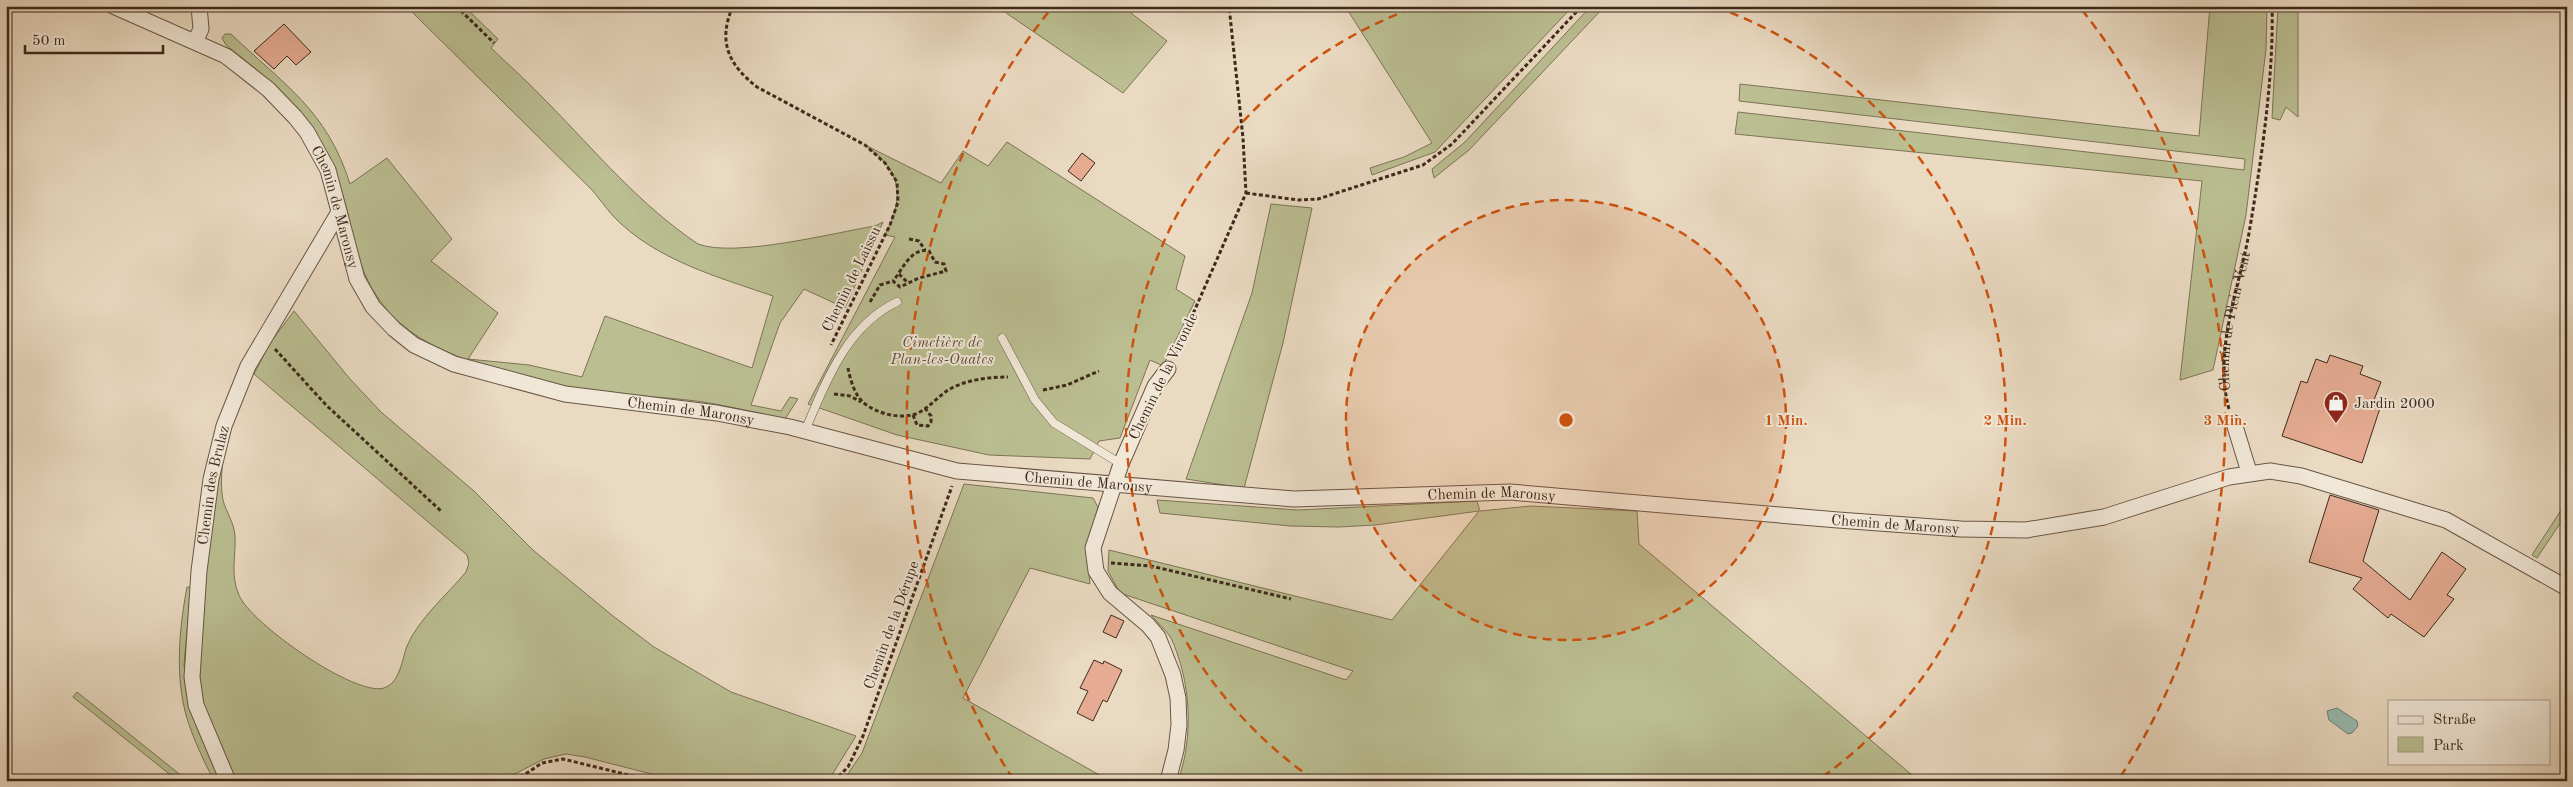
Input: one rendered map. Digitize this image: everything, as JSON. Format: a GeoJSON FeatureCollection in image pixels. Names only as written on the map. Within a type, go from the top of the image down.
{"type":"FeatureCollection","features":[{"type":"Feature","properties":{"kind":"street","name":"Chemin de Maronsy"},"geometry":{"type":"LineString","coordinates":[[113,6],[226,56],[248,72],[295,117],[307,132],[328,170],[355,272],[374,307],[399,334],[427,352],[468,369],[566,394],[717,413],[804,431],[957,471],[1112,486],[1294,499],[1336,499],[1479,491],[1520,492],[1838,520],[1996,530],[2050,527],[2104,517],[2249,472]]}},
{"type":"Feature","properties":{"kind":"street"},"geometry":{"type":"LineString","coordinates":[[195,42],[201,28],[199,6]]}},
{"type":"Feature","properties":{"kind":"street","name":"Chemin des Brulaz"},"geometry":{"type":"LineString","coordinates":[[228,781],[212,747],[196,705],[193,691],[192,665],[199,571],[211,479],[224,426],[248,366],[339,212]]}},
{"type":"Feature","properties":{"kind":"street","name":"Chemin de la Vironde"},"geometry":{"type":"LineString","coordinates":[[1168,369],[1155,386],[1121,464],[1112,486],[1093,548],[1096,571],[1110,593],[1148,625],[1158,637],[1166,653],[1173,675],[1179,712],[1176,750],[1168,781]]}},
{"type":"Feature","properties":{"kind":"street"},"geometry":{"type":"LineString","coordinates":[[2234,423],[2249,472],[2270,471],[2302,476],[2439,518],[2567,588]]}},
{"type":"Feature","properties":{"kind":"lane"},"geometry":{"type":"LineString","coordinates":[[804,431],[821,393],[844,351],[859,330],[879,312],[897,302]]}},
{"type":"Feature","properties":{"kind":"lane"},"geometry":{"type":"LineString","coordinates":[[1002,338],[1030,392],[1054,422],[1121,464]]}},
{"type":"Feature","properties":{"kind":"path"},"geometry":{"type":"LineString","coordinates":[[456,6],[494,43]]}},
{"type":"Feature","properties":{"kind":"path","name":"Chemin de Laissu"},"geometry":{"type":"LineString","coordinates":[[733,6],[726,26],[726,45],[731,59],[742,75],[757,87],[865,145],[877,154],[894,175],[897,182],[898,202],[890,226],[829,349]]}},
{"type":"Feature","properties":{"kind":"path","name":"Chemin de la Vironde"},"geometry":{"type":"LineString","coordinates":[[1168,369],[1246,194],[1244,138],[1229,6]]}},
{"type":"Feature","properties":{"kind":"path"},"geometry":{"type":"LineString","coordinates":[[1246,194],[1298,200],[1318,199],[1423,165],[1452,144],[1582,6]]}},
{"type":"Feature","properties":{"kind":"path","name":"Chemin de Plein-Vent"},"geometry":{"type":"LineString","coordinates":[[2234,423],[2228,403],[2224,376],[2226,340],[2250,224],[2265,116],[2271,56],[2272,6]]}},
{"type":"Feature","properties":{"kind":"path"},"geometry":{"type":"LineString","coordinates":[[893,281],[900,287],[946,271],[944,264],[934,262],[932,254],[925,250],[919,242],[909,239]]}},
{"type":"Feature","properties":{"kind":"path"},"geometry":{"type":"LineString","coordinates":[[879,312],[870,303],[872,295],[880,285],[893,281],[912,255],[925,250]]}},
{"type":"Feature","properties":{"kind":"path"},"geometry":{"type":"LineString","coordinates":[[899,274],[908,283]]}},
{"type":"Feature","properties":{"kind":"path"},"geometry":{"type":"LineString","coordinates":[[265,337],[326,405],[442,511]]}},
{"type":"Feature","properties":{"kind":"path"},"geometry":{"type":"LineString","coordinates":[[844,351],[854,388],[864,403]]}},
{"type":"Feature","properties":{"kind":"path"},"geometry":{"type":"LineString","coordinates":[[1030,392],[1067,385],[1099,371]]}},
{"type":"Feature","properties":{"kind":"path"},"geometry":{"type":"LineString","coordinates":[[821,393],[843,394],[896,416],[913,415],[925,408],[942,393],[968,382],[1022,376]]}},
{"type":"Feature","properties":{"kind":"path"},"geometry":{"type":"LineString","coordinates":[[913,415],[917,425],[928,426],[931,422],[931,416],[925,408]]}},
{"type":"Feature","properties":{"kind":"path","name":"Chemin de la Dérupe"},"geometry":{"type":"LineString","coordinates":[[834,781],[848,767],[863,736],[957,471]]}},
{"type":"Feature","properties":{"kind":"path"},"geometry":{"type":"LineString","coordinates":[[1118,564],[1152,566],[1291,599]]}},
{"type":"Feature","properties":{"kind":"path"},"geometry":{"type":"LineString","coordinates":[[515,781],[542,763],[562,759],[653,781]]}},
{"type":"Feature","properties":{"kind":"green space"},"geometry":{"type":"Polygon","coordinates":[[[406,6],[464,6],[498,39],[491,48],[657,213],[698,244],[715,248],[735,248],[785,243],[875,226],[883,222],[845,308],[804,289],[780,323],[751,405],[781,411],[790,397],[798,399],[785,419],[707,403],[674,398],[582,390],[527,378],[470,361],[443,350],[420,338],[392,315],[383,305],[364,272],[341,189],[321,143],[296,107],[281,91],[226,45],[222,38],[225,34],[231,34],[302,100],[329,137],[350,184],[387,158],[452,239],[431,261],[498,313],[468,359],[529,365],[582,377],[605,316],[752,368],[773,296],[709,274],[668,256],[630,231],[613,216],[592,190],[406,6]]]}},
{"type":"Feature","properties":{"kind":"green space"},"geometry":{"type":"Polygon","coordinates":[[[996,6],[1122,6],[1167,41],[1123,93],[996,6]]]}},
{"type":"Feature","properties":{"kind":"green space"},"geometry":{"type":"Polygon","coordinates":[[[1345,6],[1573,6],[1435,152],[1372,175],[1370,168],[1404,157],[1432,143],[1345,6]]]}},
{"type":"Feature","properties":{"kind":"green space"},"geometry":{"type":"Polygon","coordinates":[[[1591,6],[1605,6],[1469,150],[1434,178],[1432,169],[1465,142],[1591,6]]]}},
{"type":"Feature","properties":{"kind":"green space"},"geometry":{"type":"Polygon","coordinates":[[[2210,6],[2267,6],[2266,49],[2246,215],[2213,370],[2180,380],[2202,181],[1735,134],[1738,112],[2244,170],[2245,159],[1739,101],[1740,84],[2199,136],[2210,6]]]}},
{"type":"Feature","properties":{"kind":"green space"},"geometry":{"type":"Polygon","coordinates":[[[2278,6],[2298,6],[2298,117],[2286,107],[2280,120],[2272,118],[2278,6]]]}},
{"type":"Feature","properties":{"kind":"green space","name":"Cimetière de Plan-les-Ouates"},"geometry":{"type":"Polygon","coordinates":[[[1007,142],[1185,256],[1176,289],[1195,301],[1163,366],[1150,360],[1120,438],[1099,441],[1090,459],[989,455],[897,435],[808,404],[895,237],[885,235],[896,208],[896,185],[893,175],[887,165],[865,145],[941,183],[963,151],[988,166],[1007,142]]]}},
{"type":"Feature","properties":{"kind":"green space"},"geometry":{"type":"Polygon","coordinates":[[[1271,204],[1312,208],[1283,343],[1244,488],[1186,479],[1252,293],[1271,204]]]}},
{"type":"Feature","properties":{"kind":"green space"},"geometry":{"type":"Polygon","coordinates":[[[294,311],[350,379],[381,412],[474,491],[534,551],[613,616],[654,647],[731,692],[856,736],[832,775],[823,781],[679,781],[566,754],[544,759],[501,781],[237,781],[207,718],[201,695],[197,658],[215,495],[224,451],[222,494],[234,531],[234,573],[239,595],[262,623],[282,639],[328,670],[351,681],[370,688],[384,688],[394,681],[412,636],[426,616],[466,572],[469,563],[467,555],[254,374],[270,343],[294,311]]]}},
{"type":"Feature","properties":{"kind":"green space"},"geometry":{"type":"Polygon","coordinates":[[[964,484],[1093,498],[1098,507],[1089,554],[1090,584],[1030,568],[963,698],[1110,781],[843,781],[862,753],[964,484]]]}},
{"type":"Feature","properties":{"kind":"green space"},"geometry":{"type":"Polygon","coordinates":[[[1157,500],[1298,510],[1477,501],[1480,511],[1531,506],[1637,511],[1639,544],[1919,781],[1178,781],[1183,764],[1188,728],[1186,691],[1178,655],[1171,638],[1151,615],[1346,680],[1353,671],[1120,593],[1108,571],[1109,550],[1392,620],[1479,511],[1375,525],[1339,527],[1290,526],[1160,513],[1157,500]]]}},
{"type":"Feature","properties":{"kind":"green space"},"geometry":{"type":"Polygon","coordinates":[[[2567,501],[2567,513],[2537,558],[2532,555],[2567,501]]]}},
{"type":"Feature","properties":{"kind":"green space"},"geometry":{"type":"Polygon","coordinates":[[[187,587],[191,587],[184,665],[188,700],[220,781],[214,781],[205,762],[192,733],[183,702],[180,674],[180,644],[182,615],[187,587]]]}},
{"type":"Feature","properties":{"kind":"green space"},"geometry":{"type":"Polygon","coordinates":[[[77,692],[188,781],[178,781],[73,697],[77,692]]]}},
{"type":"Feature","properties":{"kind":"water"},"geometry":{"type":"Polygon","coordinates":[[[2337,708],[2357,721],[2358,726],[2352,733],[2348,734],[2329,720],[2327,711],[2337,708]]]}},
{"type":"Feature","properties":{"kind":"building"},"geometry":{"type":"Polygon","coordinates":[[[284,24],[311,52],[296,65],[287,56],[274,69],[254,51],[284,24]]]}},
{"type":"Feature","properties":{"kind":"building"},"geometry":{"type":"Polygon","coordinates":[[[1082,153],[1095,163],[1081,181],[1068,171],[1082,153]]]}},
{"type":"Feature","properties":{"kind":"building"},"geometry":{"type":"Polygon","coordinates":[[[2330,355],[2363,366],[2360,374],[2381,382],[2372,405],[2380,408],[2362,463],[2282,436],[2301,381],[2307,383],[2316,359],[2327,363],[2330,355]]]}},
{"type":"Feature","properties":{"kind":"building"},"geometry":{"type":"Polygon","coordinates":[[[2330,495],[2379,510],[2363,561],[2410,600],[2442,552],[2466,569],[2447,595],[2454,599],[2424,637],[2391,614],[2388,618],[2353,589],[2362,578],[2309,562],[2330,495]]]}},
{"type":"Feature","properties":{"kind":"building"},"geometry":{"type":"Polygon","coordinates":[[[1111,615],[1124,621],[1116,638],[1103,632],[1111,615]]]}},
{"type":"Feature","properties":{"kind":"building"},"geometry":{"type":"Polygon","coordinates":[[[1094,660],[1103,664],[1104,661],[1122,670],[1107,702],[1103,700],[1093,721],[1077,713],[1088,691],[1080,688],[1094,660]]]}},
{"type":"Feature","properties":{"kind":"place","name":"Jardin 2000"},"geometry":{"type":"Point","coordinates":[2336,424]}}]}
